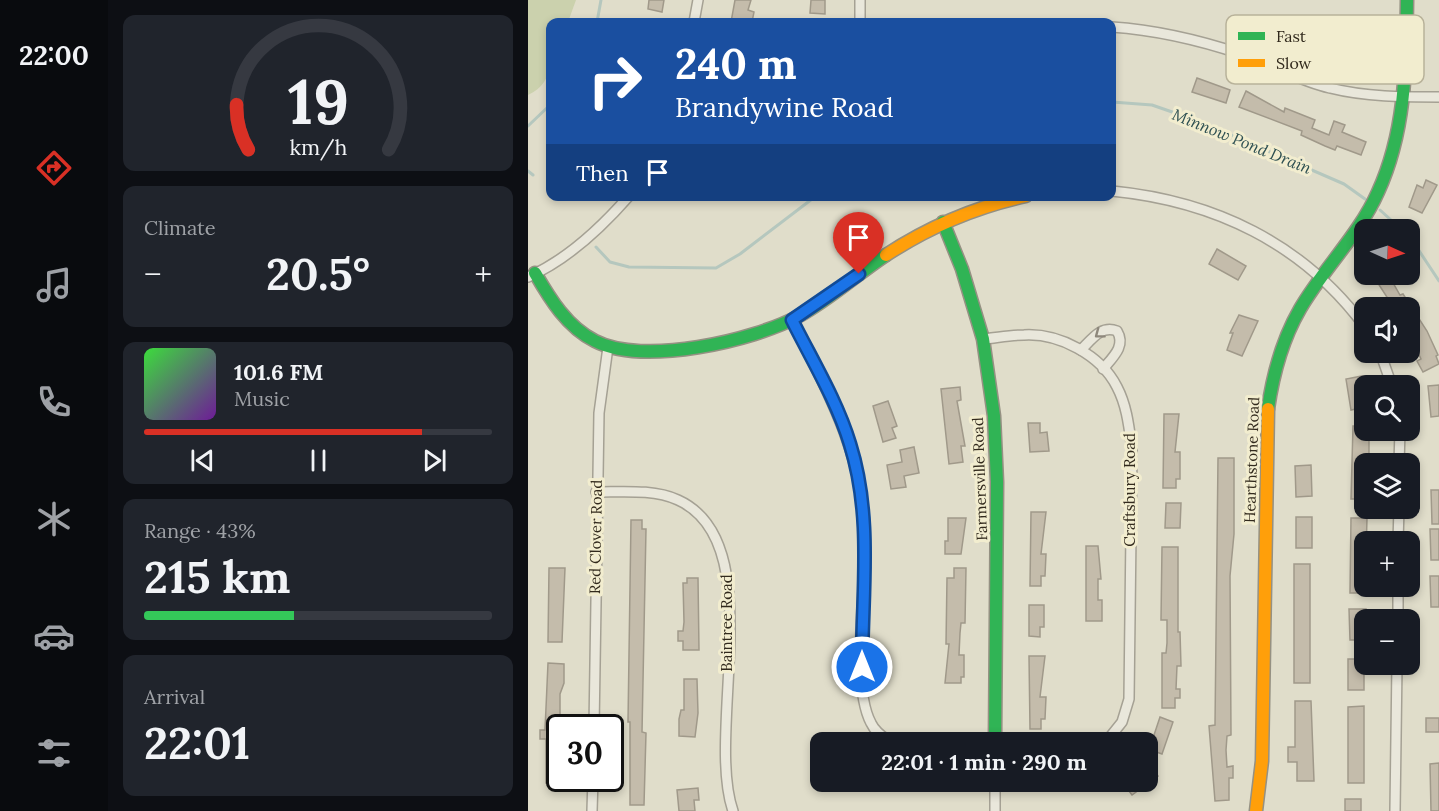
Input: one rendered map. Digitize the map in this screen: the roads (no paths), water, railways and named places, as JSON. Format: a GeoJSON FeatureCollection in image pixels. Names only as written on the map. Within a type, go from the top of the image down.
{"type":"FeatureCollection","features":[{"type":"Feature","properties":{"kind":"street"},"geometry":{"type":"LineString","coordinates":[[695,18],[698,0]]}},
{"type":"Feature","properties":{"kind":"street"},"geometry":{"type":"LineString","coordinates":[[860,0],[860,18]]}},
{"type":"Feature","properties":{"kind":"street","name":"Hearthstone Road"},"geometry":{"type":"LineString","coordinates":[[1407,0],[1407,15]]}},
{"type":"Feature","properties":{"kind":"street"},"geometry":{"type":"LineString","coordinates":[[1116,28],[1160,33],[1226,50]]}},
{"type":"Feature","properties":{"kind":"street"},"geometry":{"type":"LineString","coordinates":[[1318,84],[1358,94],[1439,97]]}},
{"type":"Feature","properties":{"kind":"street","name":"Hearthstone Road"},"geometry":{"type":"LineString","coordinates":[[1256,811],[1262,749],[1266,420],[1270,387],[1290,328],[1308,296],[1377,194],[1399,138],[1405,84]]}},
{"type":"Feature","properties":{"kind":"street"},"geometry":{"type":"LineString","coordinates":[[1116,192],[1175,200],[1234,221],[1267,238],[1321,278],[1354,312]]}},
{"type":"Feature","properties":{"kind":"street"},"geometry":{"type":"LineString","coordinates":[[624,201],[586,239],[532,275],[580,331],[608,347],[633,350],[702,345],[759,333],[792,320],[902,245],[943,222],[968,210],[1005,201]]}},
{"type":"Feature","properties":{"kind":"street","name":"Farmersville Road"},"geometry":{"type":"LineString","coordinates":[[943,222],[962,269],[982,339],[994,416],[997,462],[995,732]]}},
{"type":"Feature","properties":{"kind":"street"},"geometry":{"type":"LineString","coordinates":[[792,320],[835,406],[852,453],[866,532],[862,614],[864,703],[871,723],[880,732]]}},
{"type":"Feature","properties":{"kind":"street"},"geometry":{"type":"LineString","coordinates":[[1081,350],[1102,330],[1109,328],[1117,331],[1122,338],[1120,346],[1103,369]]}},
{"type":"Feature","properties":{"kind":"street","name":"Craftsbury Road"},"geometry":{"type":"LineString","coordinates":[[982,339],[1024,335],[1061,340],[1081,350],[1103,369],[1117,386],[1127,411],[1131,449],[1129,699],[1122,722],[1114,732]]}},
{"type":"Feature","properties":{"kind":"street","name":"Red Clover Road"},"geometry":{"type":"LineString","coordinates":[[594,714],[596,492],[599,413],[608,347]]}},
{"type":"Feature","properties":{"kind":"street","name":"Baintree Road"},"geometry":{"type":"LineString","coordinates":[[596,492],[651,493],[676,499],[706,519],[715,534],[727,566],[726,749],[733,811]]}},
{"type":"Feature","properties":{"kind":"street"},"geometry":{"type":"LineString","coordinates":[[1395,811],[1397,675]]}},
{"type":"Feature","properties":{"kind":"street"},"geometry":{"type":"LineString","coordinates":[[592,811],[593,792]]}},
{"type":"Feature","properties":{"kind":"street"},"geometry":{"type":"LineString","coordinates":[[995,792],[995,811]]}},
{"type":"Feature","properties":{"kind":"waterway","name":"Minnow Pond Drain"},"geometry":{"type":"LineString","coordinates":[[598,18],[601,0]]}},
{"type":"Feature","properties":{"kind":"waterway","name":"Minnow Pond Drain"},"geometry":{"type":"LineString","coordinates":[[1116,102],[1152,105],[1201,122],[1344,184],[1365,199]]}},
{"type":"Feature","properties":{"kind":"waterway","name":"Minnow Pond Drain"},"geometry":{"type":"LineString","coordinates":[[528,126],[546,109]]}},
{"type":"Feature","properties":{"kind":"waterway","name":"Minnow Pond Drain"},"geometry":{"type":"LineString","coordinates":[[528,171],[533,175]]}},
{"type":"Feature","properties":{"kind":"waterway","name":"Minnow Pond Drain"},"geometry":{"type":"LineString","coordinates":[[596,247],[610,262],[629,267],[716,268],[740,254],[809,201]]}},
{"type":"Feature","properties":{"kind":"waterway","name":"Minnow Pond Drain"},"geometry":{"type":"LineString","coordinates":[[1380,210],[1390,219]]}},
{"type":"Feature","properties":{"kind":"waterway","name":"Minnow Pond Drain"},"geometry":{"type":"LineString","coordinates":[[1420,252],[1439,281]]}}]}
